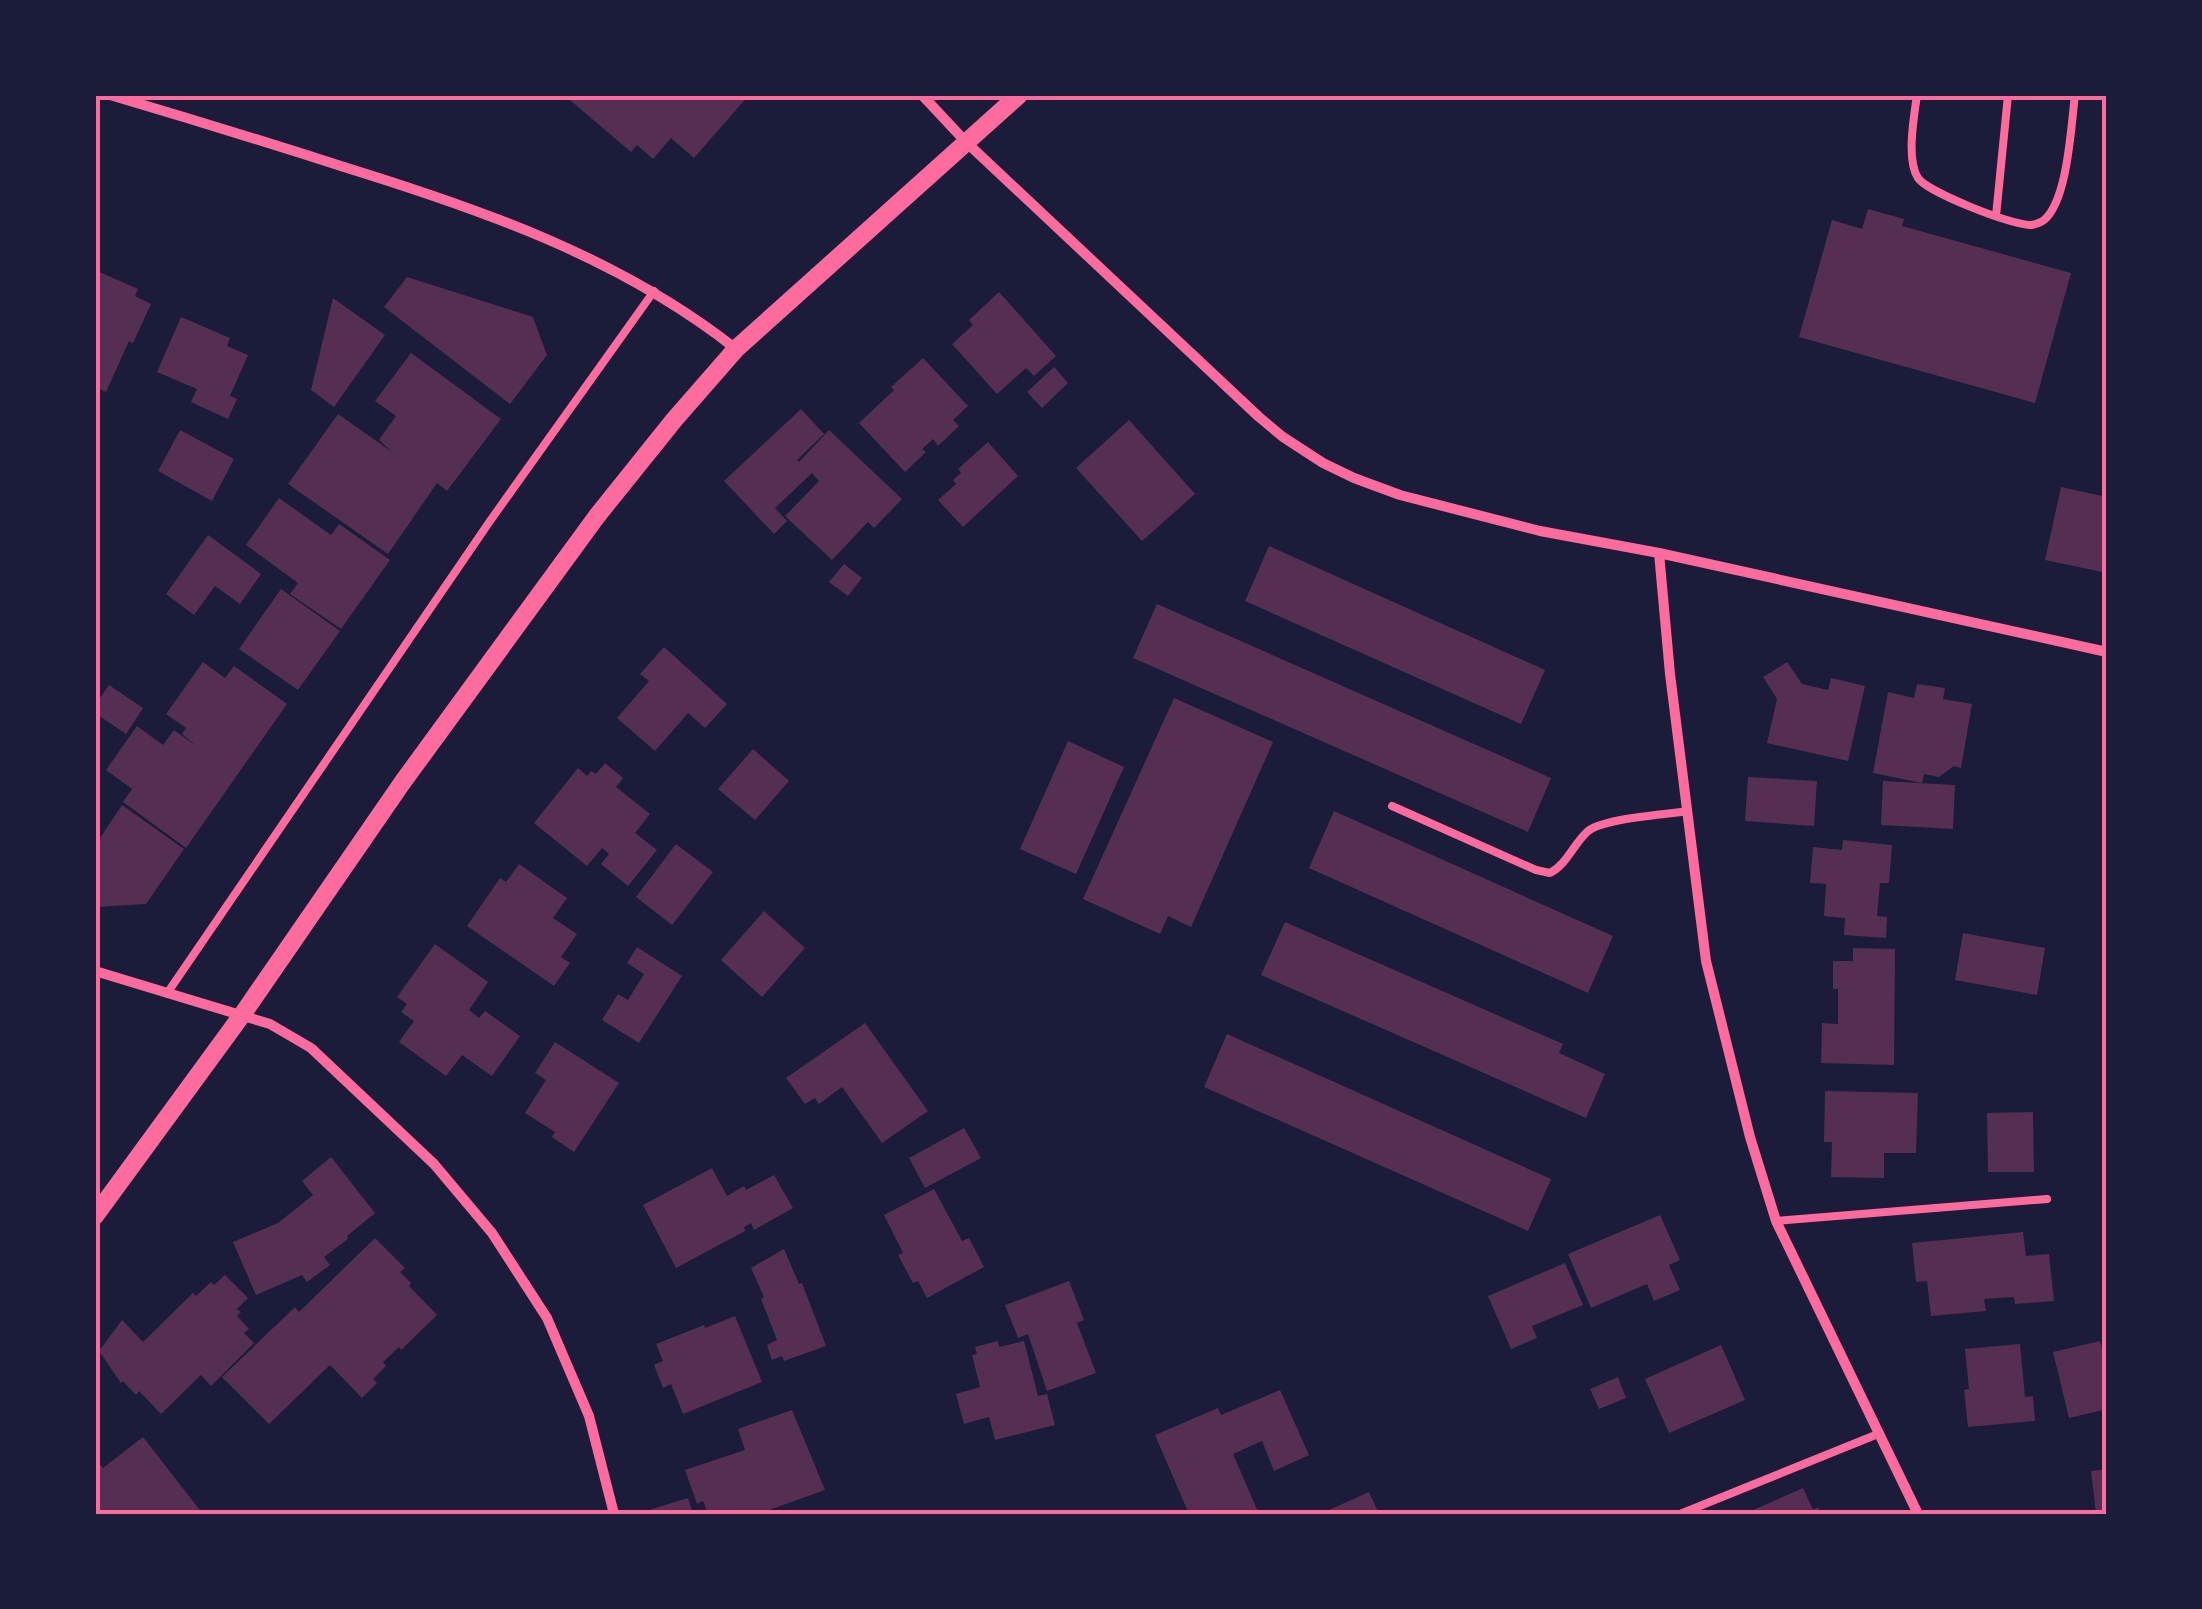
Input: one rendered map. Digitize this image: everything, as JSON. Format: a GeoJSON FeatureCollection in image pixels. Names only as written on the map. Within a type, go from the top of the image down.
{"type":"FeatureCollection","features":[{"type":"Feature","properties":{"kind":"street"},"geometry":{"type":"LineString","coordinates":[[110,95],[457,202],[600,262],[654,291],[736,349]]}},
{"type":"Feature","properties":{"kind":"street"},"geometry":{"type":"LineString","coordinates":[[922,95],[966,142],[1258,417],[1323,463],[1354,478],[1400,495],[1540,531],[1659,553],[2107,652]]}},
{"type":"Feature","properties":{"kind":"street"},"geometry":{"type":"LineString","coordinates":[[95,1216],[402,784],[597,516],[674,420],[736,349],[1019,95]]}},
{"type":"Feature","properties":{"kind":"street"},"geometry":{"type":"LineString","coordinates":[[1659,553],[1706,961],[1750,1138],[1776,1221],[1918,1514]]}},
{"type":"Feature","properties":{"kind":"street"},"geometry":{"type":"LineString","coordinates":[[95,971],[270,1024],[310,1048],[434,1164],[492,1233],[547,1318],[589,1416],[614,1514]]}},
{"type":"Feature","properties":{"kind":"lane"},"geometry":{"type":"LineString","coordinates":[[1917,95],[1913,161],[1919,180],[1937,192],[2031,226],[2043,222],[2054,209],[2062,187],[2076,95]]}},
{"type":"Feature","properties":{"kind":"lane"},"geometry":{"type":"LineString","coordinates":[[1996,216],[2008,95]]}},
{"type":"Feature","properties":{"kind":"lane"},"geometry":{"type":"LineString","coordinates":[[168,992],[490,521],[654,291]]}},
{"type":"Feature","properties":{"kind":"lane"},"geometry":{"type":"LineString","coordinates":[[1392,806],[1550,873],[1562,865],[1586,833],[1606,822],[1688,811]]}},
{"type":"Feature","properties":{"kind":"lane"},"geometry":{"type":"LineString","coordinates":[[1776,1221],[2047,1199]]}},
{"type":"Feature","properties":{"kind":"lane"},"geometry":{"type":"LineString","coordinates":[[1680,1514],[1878,1434]]}},
{"type":"Feature","properties":{"kind":"building"},"geometry":{"type":"Polygon","coordinates":[[[564,95],[749,95],[694,158],[671,138],[653,159],[637,145],[631,152],[564,95]]]}},
{"type":"Feature","properties":{"kind":"building"},"geometry":{"type":"Polygon","coordinates":[[[1868,209],[1904,219],[1902,226],[2071,273],[2035,403],[1799,337],[1832,220],[1862,229],[1868,209]]]}},
{"type":"Feature","properties":{"kind":"building"},"geometry":{"type":"Polygon","coordinates":[[[95,270],[138,289],[135,296],[151,304],[106,392],[95,387],[95,270]]]}},
{"type":"Feature","properties":{"kind":"building"},"geometry":{"type":"Polygon","coordinates":[[[407,277],[533,317],[547,355],[510,404],[384,307],[407,277]]]}},
{"type":"Feature","properties":{"kind":"building"},"geometry":{"type":"Polygon","coordinates":[[[999,292],[1056,356],[1034,376],[1026,368],[997,394],[952,344],[973,325],[969,320],[999,292]]]}},
{"type":"Feature","properties":{"kind":"building"},"geometry":{"type":"Polygon","coordinates":[[[333,298],[385,335],[334,407],[311,390],[333,298]]]}},
{"type":"Feature","properties":{"kind":"building"},"geometry":{"type":"Polygon","coordinates":[[[181,317],[230,338],[227,346],[248,355],[230,396],[237,399],[228,419],[191,402],[197,389],[157,372],[181,317]]]}},
{"type":"Feature","properties":{"kind":"building"},"geometry":{"type":"Polygon","coordinates":[[[411,353],[501,419],[447,491],[437,483],[388,554],[288,484],[338,414],[392,452],[379,440],[396,416],[375,401],[411,353]]]}},
{"type":"Feature","properties":{"kind":"building"},"geometry":{"type":"Polygon","coordinates":[[[923,358],[968,406],[953,420],[959,426],[938,446],[933,439],[922,449],[926,452],[905,472],[859,423],[923,358]]]}},
{"type":"Feature","properties":{"kind":"building"},"geometry":{"type":"Polygon","coordinates":[[[1054,367],[1068,383],[1042,408],[1027,392],[1054,367]]]}},
{"type":"Feature","properties":{"kind":"building"},"geometry":{"type":"Polygon","coordinates":[[[801,409],[824,434],[799,462],[829,430],[902,499],[874,528],[868,522],[832,560],[785,516],[819,481],[812,473],[775,508],[787,521],[774,534],[724,481],[801,409]]]}},
{"type":"Feature","properties":{"kind":"building"},"geometry":{"type":"Polygon","coordinates":[[[1129,420],[1195,494],[1142,541],[1076,468],[1129,420]]]}},
{"type":"Feature","properties":{"kind":"building"},"geometry":{"type":"Polygon","coordinates":[[[180,430],[234,459],[212,501],[158,471],[180,430]]]}},
{"type":"Feature","properties":{"kind":"building"},"geometry":{"type":"Polygon","coordinates":[[[988,442],[1018,476],[963,527],[938,500],[956,484],[953,480],[961,473],[958,469],[988,442]]]}},
{"type":"Feature","properties":{"kind":"building"},"geometry":{"type":"Polygon","coordinates":[[[2061,487],[2107,497],[2107,573],[2045,560],[2061,487]]]}},
{"type":"Feature","properties":{"kind":"building"},"geometry":{"type":"Polygon","coordinates":[[[279,498],[331,535],[339,524],[390,560],[341,629],[290,594],[298,583],[246,545],[279,498]]]}},
{"type":"Feature","properties":{"kind":"building"},"geometry":{"type":"Polygon","coordinates":[[[208,535],[261,574],[240,604],[215,586],[194,615],[166,594],[208,535]]]}},
{"type":"Feature","properties":{"kind":"building"},"geometry":{"type":"Polygon","coordinates":[[[1269,546],[1545,670],[1521,724],[1245,601],[1269,546]]]}},
{"type":"Feature","properties":{"kind":"building"},"geometry":{"type":"Polygon","coordinates":[[[844,564],[862,578],[848,596],[829,582],[844,564]]]}},
{"type":"Feature","properties":{"kind":"building"},"geometry":{"type":"Polygon","coordinates":[[[281,589],[340,631],[298,690],[239,649],[281,589]]]}},
{"type":"Feature","properties":{"kind":"building"},"geometry":{"type":"Polygon","coordinates":[[[1157,604],[1551,778],[1528,832],[1133,658],[1157,604]]]}},
{"type":"Feature","properties":{"kind":"building"},"geometry":{"type":"Polygon","coordinates":[[[664,647],[727,704],[705,728],[688,713],[655,751],[617,718],[649,681],[640,674],[664,647]]]}},
{"type":"Feature","properties":{"kind":"building"},"geometry":{"type":"Polygon","coordinates":[[[203,662],[225,678],[234,666],[287,704],[186,848],[123,802],[132,789],[106,770],[137,726],[163,745],[174,730],[196,746],[182,734],[186,728],[166,714],[203,662]]]}},
{"type":"Feature","properties":{"kind":"building"},"geometry":{"type":"Polygon","coordinates":[[[1787,662],[1802,684],[1828,690],[1831,678],[1865,686],[1848,761],[1767,743],[1777,699],[1763,677],[1787,662]]]}},
{"type":"Feature","properties":{"kind":"building"},"geometry":{"type":"Polygon","coordinates":[[[1917,684],[1945,688],[1943,699],[1972,704],[1961,768],[1954,766],[1939,777],[1924,774],[1922,783],[1873,773],[1888,692],[1914,698],[1917,684]]]}},
{"type":"Feature","properties":{"kind":"building"},"geometry":{"type":"Polygon","coordinates":[[[109,685],[143,708],[126,734],[95,713],[95,705],[109,685]]]}},
{"type":"Feature","properties":{"kind":"building"},"geometry":{"type":"Polygon","coordinates":[[[1174,698],[1273,742],[1191,927],[1168,916],[1160,934],[1083,899],[1174,698]]]}},
{"type":"Feature","properties":{"kind":"building"},"geometry":{"type":"Polygon","coordinates":[[[1068,741],[1124,767],[1076,874],[1020,849],[1068,741]]]}},
{"type":"Feature","properties":{"kind":"building"},"geometry":{"type":"Polygon","coordinates":[[[753,749],[789,781],[755,820],[718,789],[753,749]]]}},
{"type":"Feature","properties":{"kind":"building"},"geometry":{"type":"Polygon","coordinates":[[[605,763],[623,778],[616,787],[650,814],[635,833],[657,850],[628,886],[601,864],[609,854],[602,848],[587,866],[534,823],[578,768],[587,776],[591,771],[596,774],[605,763]]]}},
{"type":"Feature","properties":{"kind":"building"},"geometry":{"type":"Polygon","coordinates":[[[1748,777],[1817,781],[1814,826],[1745,821],[1748,777]]]}},
{"type":"Feature","properties":{"kind":"building"},"geometry":{"type":"Polygon","coordinates":[[[1883,781],[1955,785],[1953,829],[1881,825],[1883,781]]]}},
{"type":"Feature","properties":{"kind":"building"},"geometry":{"type":"Polygon","coordinates":[[[122,805],[184,849],[146,904],[95,907],[95,839],[98,841],[122,805]]]}},
{"type":"Feature","properties":{"kind":"building"},"geometry":{"type":"Polygon","coordinates":[[[1334,811],[1613,936],[1588,993],[1309,868],[1334,811]]]}},
{"type":"Feature","properties":{"kind":"building"},"geometry":{"type":"Polygon","coordinates":[[[1843,840],[1892,845],[1889,883],[1880,883],[1877,916],[1887,917],[1886,938],[1844,935],[1845,918],[1824,916],[1826,884],[1810,883],[1813,847],[1842,850],[1843,840]]]}},
{"type":"Feature","properties":{"kind":"building"},"geometry":{"type":"Polygon","coordinates":[[[676,844],[713,872],[672,925],[636,897],[676,844]]]}},
{"type":"Feature","properties":{"kind":"building"},"geometry":{"type":"Polygon","coordinates":[[[519,864],[567,898],[553,918],[577,934],[561,957],[570,963],[554,986],[467,926],[500,878],[506,882],[519,864]]]}},
{"type":"Feature","properties":{"kind":"building"},"geometry":{"type":"Polygon","coordinates":[[[764,911],[805,948],[762,997],[721,960],[764,911]]]}},
{"type":"Feature","properties":{"kind":"building"},"geometry":{"type":"Polygon","coordinates":[[[1285,922],[1563,1044],[1559,1053],[1605,1074],[1586,1118],[1261,975],[1285,922]]]}},
{"type":"Feature","properties":{"kind":"building"},"geometry":{"type":"Polygon","coordinates":[[[1963,933],[2045,948],[2037,995],[1955,980],[1963,933]]]}},
{"type":"Feature","properties":{"kind":"building"},"geometry":{"type":"Polygon","coordinates":[[[435,944],[488,982],[469,1010],[479,1018],[485,1011],[520,1036],[492,1076],[462,1055],[446,1076],[399,1042],[414,1021],[401,1012],[407,1004],[397,997],[435,944]]]}},
{"type":"Feature","properties":{"kind":"building"},"geometry":{"type":"Polygon","coordinates":[[[637,947],[682,976],[639,1043],[602,1020],[618,994],[628,1000],[644,974],[627,963],[637,947]]]}},
{"type":"Feature","properties":{"kind":"building"},"geometry":{"type":"Polygon","coordinates":[[[1853,948],[1895,949],[1894,1065],[1821,1063],[1822,1023],[1838,1024],[1833,961],[1853,961],[1853,948]]]}},
{"type":"Feature","properties":{"kind":"building"},"geometry":{"type":"Polygon","coordinates":[[[865,1023],[928,1111],[882,1143],[842,1087],[819,1104],[815,1098],[805,1104],[786,1078],[865,1023]]]}},
{"type":"Feature","properties":{"kind":"building"},"geometry":{"type":"Polygon","coordinates":[[[1227,1034],[1551,1179],[1528,1231],[1204,1087],[1227,1034]]]}},
{"type":"Feature","properties":{"kind":"building"},"geometry":{"type":"Polygon","coordinates":[[[555,1042],[619,1083],[574,1152],[552,1137],[555,1132],[525,1113],[546,1080],[535,1073],[555,1042]]]}},
{"type":"Feature","properties":{"kind":"building"},"geometry":{"type":"Polygon","coordinates":[[[1825,1091],[1918,1093],[1916,1153],[1884,1153],[1884,1178],[1831,1177],[1832,1142],[1824,1142],[1825,1091]]]}},
{"type":"Feature","properties":{"kind":"building"},"geometry":{"type":"Polygon","coordinates":[[[2033,1112],[2034,1172],[1988,1172],[1987,1113],[2033,1112]]]}},
{"type":"Feature","properties":{"kind":"building"},"geometry":{"type":"Polygon","coordinates":[[[964,1128],[981,1158],[925,1188],[909,1158],[964,1128]]]}},
{"type":"Feature","properties":{"kind":"building"},"geometry":{"type":"Polygon","coordinates":[[[331,1157],[375,1213],[324,1257],[330,1265],[307,1282],[302,1275],[256,1295],[233,1242],[278,1223],[313,1195],[302,1181],[331,1157]]]}},
{"type":"Feature","properties":{"kind":"building"},"geometry":{"type":"Polygon","coordinates":[[[712,1168],[727,1196],[774,1175],[793,1208],[754,1230],[751,1223],[744,1227],[745,1231],[676,1268],[643,1205],[712,1168]]]}},
{"type":"Feature","properties":{"kind":"building"},"geometry":{"type":"Polygon","coordinates":[[[934,1189],[962,1241],[969,1238],[984,1267],[927,1298],[918,1281],[913,1283],[898,1255],[903,1253],[884,1215],[934,1189]]]}},
{"type":"Feature","properties":{"kind":"building"},"geometry":{"type":"Polygon","coordinates":[[[1660,1215],[1680,1260],[1669,1265],[1680,1290],[1654,1301],[1647,1284],[1591,1308],[1568,1254],[1660,1215]]]}},
{"type":"Feature","properties":{"kind":"building"},"geometry":{"type":"Polygon","coordinates":[[[2023,1232],[2026,1256],[2049,1254],[2054,1301],[2015,1304],[2014,1297],[1984,1299],[1986,1311],[1931,1316],[1927,1281],[1916,1282],[1912,1243],[2023,1232]]]}},
{"type":"Feature","properties":{"kind":"building"},"geometry":{"type":"Polygon","coordinates":[[[375,1238],[405,1268],[400,1272],[411,1283],[409,1286],[437,1315],[383,1362],[386,1366],[373,1379],[377,1383],[362,1398],[330,1365],[269,1424],[222,1377],[295,1307],[299,1312],[375,1238]]]}},
{"type":"Feature","properties":{"kind":"building"},"geometry":{"type":"Polygon","coordinates":[[[784,1249],[799,1284],[802,1283],[826,1346],[784,1361],[782,1356],[772,1360],[767,1345],[777,1340],[751,1268],[784,1249]]]}},
{"type":"Feature","properties":{"kind":"building"},"geometry":{"type":"Polygon","coordinates":[[[1565,1263],[1583,1305],[1532,1326],[1537,1338],[1511,1349],[1488,1296],[1565,1263]]]}},
{"type":"Feature","properties":{"kind":"building"},"geometry":{"type":"Polygon","coordinates":[[[225,1275],[248,1298],[237,1309],[241,1312],[237,1316],[249,1329],[244,1333],[254,1343],[211,1386],[201,1375],[161,1414],[139,1391],[136,1395],[121,1383],[99,1351],[122,1320],[143,1342],[193,1293],[196,1296],[225,1275]]]}},
{"type":"Feature","properties":{"kind":"building"},"geometry":{"type":"Polygon","coordinates":[[[1069,1281],[1084,1320],[1077,1323],[1096,1373],[1047,1391],[1028,1334],[1018,1338],[1005,1305],[1069,1281]]]}},
{"type":"Feature","properties":{"kind":"building"},"geometry":{"type":"Polygon","coordinates":[[[735,1316],[762,1382],[683,1414],[671,1384],[663,1388],[654,1365],[663,1361],[656,1344],[735,1316]]]}},
{"type":"Feature","properties":{"kind":"building"},"geometry":{"type":"Polygon","coordinates":[[[998,1341],[999,1347],[1024,1341],[1038,1396],[1047,1394],[1055,1425],[995,1440],[989,1417],[964,1424],[956,1394],[980,1387],[972,1355],[977,1354],[975,1347],[998,1341]]]}},
{"type":"Feature","properties":{"kind":"building"},"geometry":{"type":"Polygon","coordinates":[[[2100,1341],[2102,1349],[2107,1348],[2107,1409],[2069,1418],[2053,1352],[2100,1341]]]}},
{"type":"Feature","properties":{"kind":"building"},"geometry":{"type":"Polygon","coordinates":[[[2020,1344],[2025,1397],[2033,1396],[2035,1421],[1968,1427],[1965,1349],[2020,1344]]]}},
{"type":"Feature","properties":{"kind":"building"},"geometry":{"type":"Polygon","coordinates":[[[1721,1345],[1745,1400],[1669,1433],[1645,1379],[1721,1345]]]}},
{"type":"Feature","properties":{"kind":"building"},"geometry":{"type":"Polygon","coordinates":[[[1618,1377],[1626,1398],[1599,1409],[1590,1389],[1618,1377]]]}},
{"type":"Feature","properties":{"kind":"building"},"geometry":{"type":"Polygon","coordinates":[[[1280,1390],[1309,1455],[1274,1471],[1262,1441],[1233,1454],[1259,1514],[1189,1514],[1155,1435],[1218,1408],[1221,1415],[1280,1390]]]}},
{"type":"Feature","properties":{"kind":"building"},"geometry":{"type":"Polygon","coordinates":[[[792,1410],[825,1490],[769,1510],[770,1514],[708,1514],[703,1501],[697,1504],[685,1470],[745,1450],[738,1429],[792,1410]]]}},
{"type":"Feature","properties":{"kind":"building"},"geometry":{"type":"Polygon","coordinates":[[[143,1437],[203,1514],[95,1514],[95,1465],[98,1462],[103,1468],[143,1437]]]}},
{"type":"Feature","properties":{"kind":"building"},"geometry":{"type":"Polygon","coordinates":[[[2107,1469],[2107,1514],[2096,1514],[2091,1471],[2107,1469]]]}},
{"type":"Feature","properties":{"kind":"building"},"geometry":{"type":"Polygon","coordinates":[[[1803,1488],[1813,1510],[1818,1507],[1821,1514],[1744,1514],[1803,1488]]]}},
{"type":"Feature","properties":{"kind":"building"},"geometry":{"type":"Polygon","coordinates":[[[1369,1492],[1379,1514],[1320,1514],[1369,1492]]]}},
{"type":"Feature","properties":{"kind":"building"},"geometry":{"type":"Polygon","coordinates":[[[688,1498],[693,1514],[650,1514],[649,1510],[688,1498]]]}}]}
